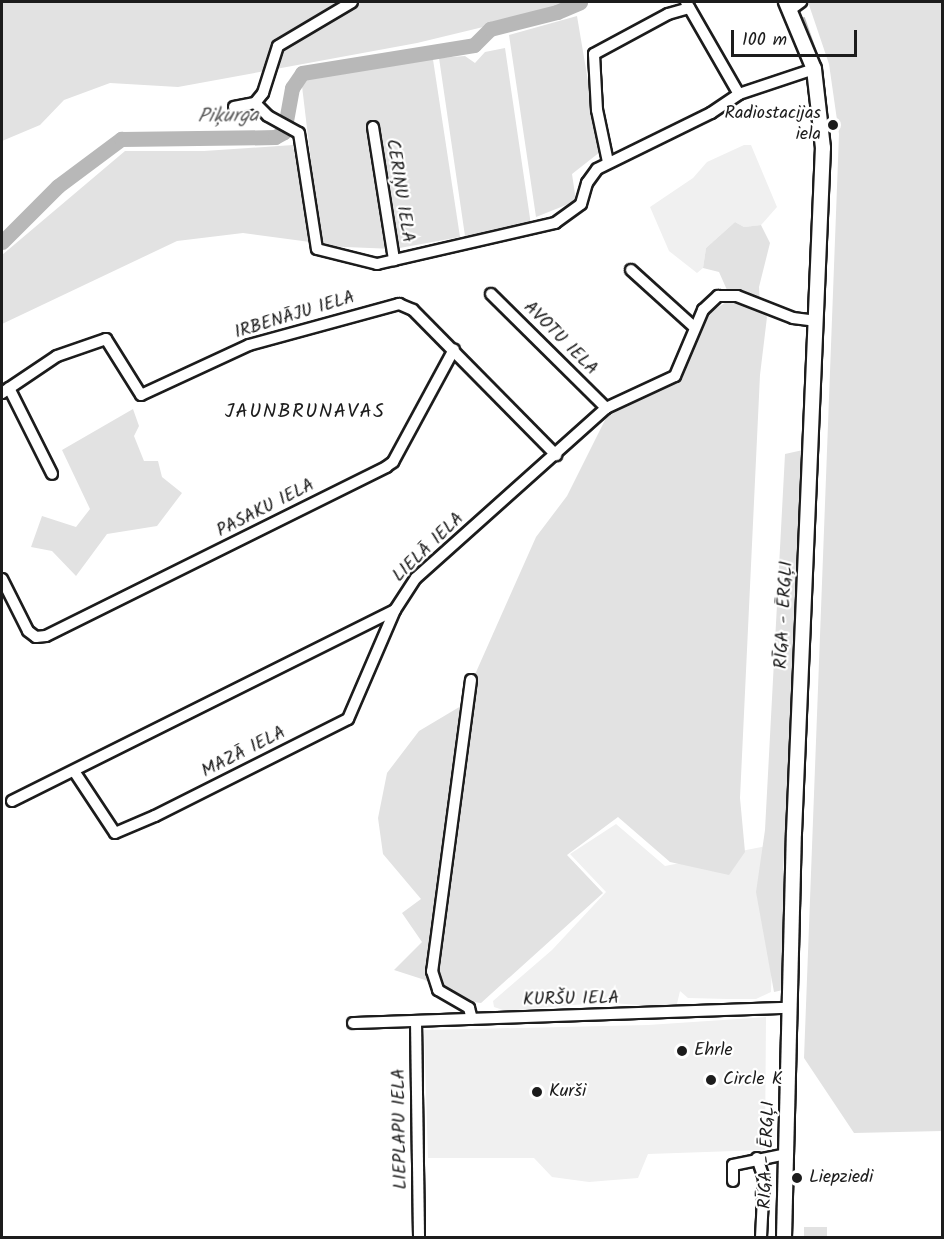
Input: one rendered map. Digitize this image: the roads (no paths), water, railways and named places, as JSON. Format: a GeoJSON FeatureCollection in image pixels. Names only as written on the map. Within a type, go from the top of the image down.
{"type":"FeatureCollection","features":[{"type":"Feature","properties":{"kind":"main road","name":"RĪGA - ĒRGĻI"},"geometry":{"type":"LineString","coordinates":[[784,1238],[790,1008],[823,148],[814,69],[788,6]]}},
{"type":"Feature","properties":{"kind":"street"},"geometry":{"type":"LineString","coordinates":[[255,103],[272,74],[278,46],[352,2]]}},
{"type":"Feature","properties":{"kind":"street"},"geometry":{"type":"LineString","coordinates":[[788,6],[801,2]]}},
{"type":"Feature","properties":{"kind":"street"},"geometry":{"type":"LineString","coordinates":[[608,162],[592,59],[594,54],[668,14],[687,5],[739,94]]}},
{"type":"Feature","properties":{"kind":"street"},"geometry":{"type":"LineString","coordinates":[[234,107],[255,103],[285,126],[299,133],[317,249],[377,264],[555,223],[581,204],[590,175],[608,162],[711,113],[739,94],[814,69]]}},
{"type":"Feature","properties":{"kind":"street","name":"CERIŅU IELA"},"geometry":{"type":"LineString","coordinates":[[372,127],[394,260]]}},
{"type":"Feature","properties":{"kind":"street"},"geometry":{"type":"LineString","coordinates":[[631,270],[694,327]]}},
{"type":"Feature","properties":{"kind":"street","name":"AVOTU IELA"},"geometry":{"type":"LineString","coordinates":[[491,294],[606,408]]}},
{"type":"Feature","properties":{"kind":"street","name":"LIELĀ IELA"},"geometry":{"type":"LineString","coordinates":[[12,801],[395,610],[416,578],[606,408],[675,376],[703,310],[718,296],[737,296],[793,318],[817,321]]}},
{"type":"Feature","properties":{"kind":"street","name":"IRBENĀJU IELA"},"geometry":{"type":"LineString","coordinates":[[5,390],[57,356],[106,339],[141,395],[249,345],[391,305],[413,310],[556,454]]}},
{"type":"Feature","properties":{"kind":"street","name":"PASAKU IELA"},"geometry":{"type":"LineString","coordinates":[[2,579],[28,631],[36,637],[78,621],[386,467],[393,462],[453,349]]}},
{"type":"Feature","properties":{"kind":"street"},"geometry":{"type":"LineString","coordinates":[[5,390],[52,474]]}},
{"type":"Feature","properties":{"kind":"street","name":"MAZĀ IELA"},"geometry":{"type":"LineString","coordinates":[[74,771],[115,833],[155,816],[348,719],[395,610]]}},
{"type":"Feature","properties":{"kind":"street"},"geometry":{"type":"LineString","coordinates":[[471,680],[432,971],[438,990],[469,1008],[472,1019]]}},
{"type":"Feature","properties":{"kind":"street","name":"KURŠU IELA"},"geometry":{"type":"LineString","coordinates":[[353,1023],[790,1008]]}},
{"type":"Feature","properties":{"kind":"street","name":"LIEPLAPU IELA"},"geometry":{"type":"LineString","coordinates":[[416,1021],[419,1238]]}},
{"type":"Feature","properties":{"kind":"street"},"geometry":{"type":"LineString","coordinates":[[733,1181],[733,1165],[757,1158],[786,1154]]}},
{"type":"Feature","properties":{"kind":"street"},"geometry":{"type":"LineString","coordinates":[[757,1158],[764,1178],[761,1238]]}},
{"type":"Feature","properties":{"kind":"waterway","name":"Piķurga"},"geometry":{"type":"LineString","coordinates":[[2,242],[58,186],[121,139],[275,137],[284,132],[292,88],[302,73],[474,45],[490,29],[557,12],[580,2]]}},
{"type":"Feature","properties":{"kind":"waterway"},"geometry":{"type":"LineString","coordinates":[[804,18],[822,69]]}},
{"type":"Feature","properties":{"kind":"place","name":"Radiostacijas iela"},"geometry":{"type":"Point","coordinates":[833,125]}},
{"type":"Feature","properties":{"kind":"place","name":"Ehrle"},"geometry":{"type":"Point","coordinates":[682,1051]}},
{"type":"Feature","properties":{"kind":"place","name":"Circle K"},"geometry":{"type":"Point","coordinates":[711,1080]}},
{"type":"Feature","properties":{"kind":"place","name":"Kurši"},"geometry":{"type":"Point","coordinates":[537,1092]}},
{"type":"Feature","properties":{"kind":"place","name":"Liepziedi"},"geometry":{"type":"Point","coordinates":[797,1178]}},
{"type":"Feature","properties":{"kind":"district","name":"JAUNBRUNAVAS"},"geometry":{"type":"Point","coordinates":[305,412]}}]}
